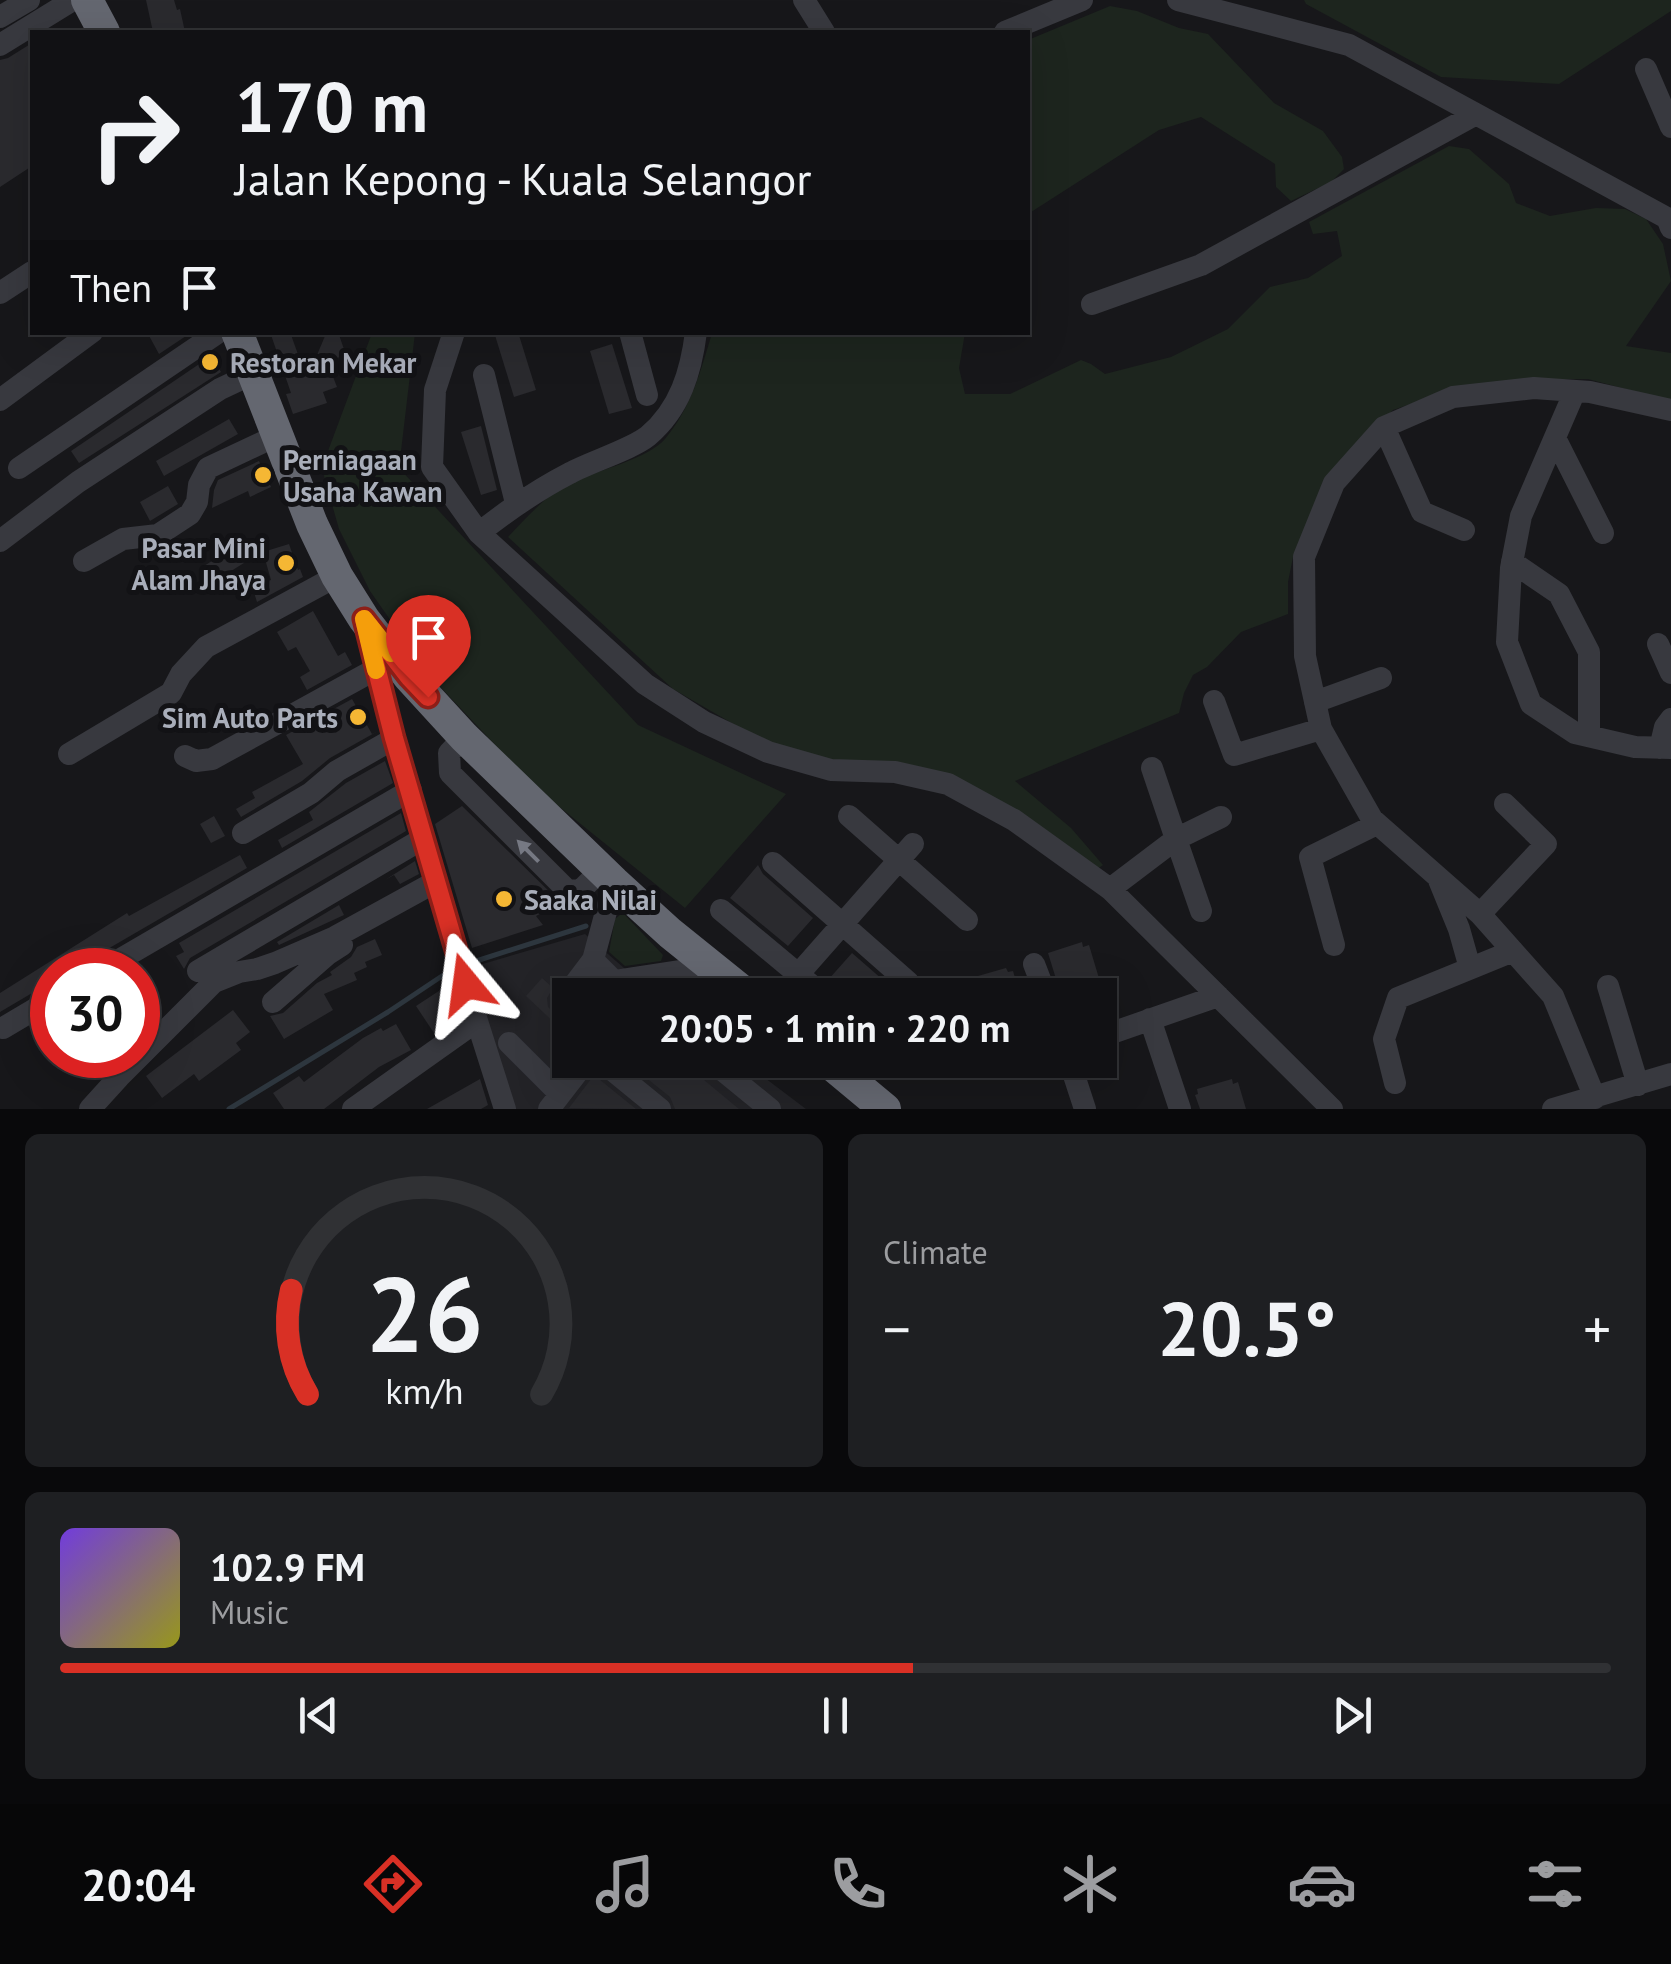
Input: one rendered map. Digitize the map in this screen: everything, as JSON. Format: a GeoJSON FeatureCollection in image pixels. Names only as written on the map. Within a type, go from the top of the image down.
{"type":"FeatureCollection","features":[{"type":"Feature","properties":{"kind":"highway"},"geometry":{"type":"LineString","coordinates":[[88,0],[103,30]]}},
{"type":"Feature","properties":{"kind":"highway"},"geometry":{"type":"LineString","coordinates":[[238,335],[312,524],[337,576],[364,619],[409,677],[464,737],[714,978]]}},
{"type":"Feature","properties":{"kind":"highway"},"geometry":{"type":"LineString","coordinates":[[848,1078],[885,1109]]}},
{"type":"Feature","properties":{"kind":"street"},"geometry":{"type":"LineString","coordinates":[[0,17],[29,0]]}},
{"type":"Feature","properties":{"kind":"street"},"geometry":{"type":"LineString","coordinates":[[0,45],[73,0]]}},
{"type":"Feature","properties":{"kind":"street"},"geometry":{"type":"LineString","coordinates":[[804,0],[823,30]]}},
{"type":"Feature","properties":{"kind":"street"},"geometry":{"type":"LineString","coordinates":[[1010,30],[1082,0]]}},
{"type":"Feature","properties":{"kind":"street"},"geometry":{"type":"LineString","coordinates":[[1178,0],[1349,45],[1670,219]]}},
{"type":"Feature","properties":{"kind":"street"},"geometry":{"type":"LineString","coordinates":[[1646,69],[1671,127]]}},
{"type":"Feature","properties":{"kind":"street"},"geometry":{"type":"LineString","coordinates":[[1092,304],[1201,265],[1476,114]]}},
{"type":"Feature","properties":{"kind":"street"},"geometry":{"type":"LineString","coordinates":[[0,293],[30,273]]}},
{"type":"Feature","properties":{"kind":"street"},"geometry":{"type":"LineString","coordinates":[[0,400],[88,335]]}},
{"type":"Feature","properties":{"kind":"street"},"geometry":{"type":"LineString","coordinates":[[20,468],[215,335]]}},
{"type":"Feature","properties":{"kind":"street"},"geometry":{"type":"LineString","coordinates":[[453,335],[435,390],[432,467],[479,533],[645,684],[704,722],[768,752],[831,770],[896,772],[948,784],[1014,820],[1110,889],[1332,1109]]}},
{"type":"Feature","properties":{"kind":"street"},"geometry":{"type":"LineString","coordinates":[[631,335],[647,396]]}},
{"type":"Feature","properties":{"kind":"street"},"geometry":{"type":"LineString","coordinates":[[479,533],[516,504],[570,472],[646,438],[677,402],[691,367],[696,335]]}},
{"type":"Feature","properties":{"kind":"street"},"geometry":{"type":"LineString","coordinates":[[0,541],[93,472],[220,389],[254,373]]}},
{"type":"Feature","properties":{"kind":"street"},"geometry":{"type":"LineString","coordinates":[[484,376],[516,504]]}},
{"type":"Feature","properties":{"kind":"street"},"geometry":{"type":"LineString","coordinates":[[1595,1098],[1553,996],[1480,914],[1372,819],[1322,729],[1305,656],[1304,556],[1334,482],[1384,426],[1453,396],[1534,388],[1590,392],[1671,410]]}},
{"type":"Feature","properties":{"kind":"street"},"geometry":{"type":"LineString","coordinates":[[1575,391],[1521,516],[1512,562],[1507,642],[1531,704],[1575,733],[1635,748],[1666,748],[1665,727],[1671,719]]}},
{"type":"Feature","properties":{"kind":"street"},"geometry":{"type":"LineString","coordinates":[[1384,426],[1422,512],[1464,530]]}},
{"type":"Feature","properties":{"kind":"street"},"geometry":{"type":"LineString","coordinates":[[84,561],[122,539],[158,535],[190,514],[208,468],[278,434]]}},
{"type":"Feature","properties":{"kind":"street"},"geometry":{"type":"LineString","coordinates":[[1555,438],[1604,534]]}},
{"type":"Feature","properties":{"kind":"street"},"geometry":{"type":"LineString","coordinates":[[1512,562],[1559,594],[1589,652],[1589,736]]}},
{"type":"Feature","properties":{"kind":"street"},"geometry":{"type":"LineString","coordinates":[[68,754],[171,693],[206,647],[337,576]]}},
{"type":"Feature","properties":{"kind":"street"},"geometry":{"type":"LineString","coordinates":[[364,619],[394,738],[505,1109]]}},
{"type":"Feature","properties":{"kind":"street"},"geometry":{"type":"LineString","coordinates":[[1658,644],[1671,673]]}},
{"type":"Feature","properties":{"kind":"street"},"geometry":{"type":"LineString","coordinates":[[185,756],[196,761],[212,759],[376,669]]}},
{"type":"Feature","properties":{"kind":"street"},"geometry":{"type":"LineString","coordinates":[[1315,702],[1381,678]]}},
{"type":"Feature","properties":{"kind":"street"},"geometry":{"type":"LineString","coordinates":[[1214,701],[1234,755],[1322,729]]}},
{"type":"Feature","properties":{"kind":"street"},"geometry":{"type":"LineString","coordinates":[[243,833],[394,738]]}},
{"type":"Feature","properties":{"kind":"street"},"geometry":{"type":"LineString","coordinates":[[1152,768],[1201,911]]}},
{"type":"Feature","properties":{"kind":"street"},"geometry":{"type":"LineString","coordinates":[[140,948],[410,790]]}},
{"type":"Feature","properties":{"kind":"street"},"geometry":{"type":"LineString","coordinates":[[1480,914],[1546,844],[1505,804]]}},
{"type":"Feature","properties":{"kind":"street"},"geometry":{"type":"LineString","coordinates":[[849,816],[906,852],[966,920]]}},
{"type":"Feature","properties":{"kind":"street"},"geometry":{"type":"LineString","coordinates":[[1110,889],[1176,839],[1221,817]]}},
{"type":"Feature","properties":{"kind":"street"},"geometry":{"type":"LineString","coordinates":[[1334,945],[1310,857],[1377,824]]}},
{"type":"Feature","properties":{"kind":"street"},"geometry":{"type":"LineString","coordinates":[[198,971],[424,838]]}},
{"type":"Feature","properties":{"kind":"street"},"geometry":{"type":"LineString","coordinates":[[795,978],[906,852]]}},
{"type":"Feature","properties":{"kind":"street"},"geometry":{"type":"LineString","coordinates":[[773,863],[903,978]]}},
{"type":"Feature","properties":{"kind":"street"},"geometry":{"type":"LineString","coordinates":[[579,978],[593,960],[607,876]]}},
{"type":"Feature","properties":{"kind":"street"},"geometry":{"type":"LineString","coordinates":[[1438,877],[1470,968]]}},
{"type":"Feature","properties":{"kind":"street"},"geometry":{"type":"LineString","coordinates":[[90,1109],[214,982],[275,963],[335,937],[437,881]]}},
{"type":"Feature","properties":{"kind":"street"},"geometry":{"type":"LineString","coordinates":[[272,1002],[328,954],[375,930],[390,918],[399,902]]}},
{"type":"Feature","properties":{"kind":"street"},"geometry":{"type":"LineString","coordinates":[[721,910],[803,978]]}},
{"type":"Feature","properties":{"kind":"street"},"geometry":{"type":"LineString","coordinates":[[1395,1083],[1384,1039],[1398,998],[1513,951]]}},
{"type":"Feature","properties":{"kind":"street"},"geometry":{"type":"LineString","coordinates":[[593,960],[607,978]]}},
{"type":"Feature","properties":{"kind":"street"},"geometry":{"type":"LineString","coordinates":[[1034,964],[1039,978]]}},
{"type":"Feature","properties":{"kind":"street"},"geometry":{"type":"LineString","coordinates":[[1608,986],[1638,1084]]}},
{"type":"Feature","properties":{"kind":"street"},"geometry":{"type":"LineString","coordinates":[[1117,1030],[1218,996]]}},
{"type":"Feature","properties":{"kind":"street"},"geometry":{"type":"LineString","coordinates":[[3,1028],[30,1012]]}},
{"type":"Feature","properties":{"kind":"street"},"geometry":{"type":"LineString","coordinates":[[1150,1019],[1180,1109]]}},
{"type":"Feature","properties":{"kind":"street"},"geometry":{"type":"LineString","coordinates":[[352,1109],[477,1021]]}},
{"type":"Feature","properties":{"kind":"street"},"geometry":{"type":"LineString","coordinates":[[509,1043],[554,1102],[573,1078]]}},
{"type":"Feature","properties":{"kind":"street"},"geometry":{"type":"LineString","coordinates":[[1554,1109],[1671,1074]]}},
{"type":"Feature","properties":{"kind":"street"},"geometry":{"type":"LineString","coordinates":[[622,1078],[660,1109]]}},
{"type":"Feature","properties":{"kind":"street"},"geometry":{"type":"LineString","coordinates":[[730,1078],[762,1106]]}},
{"type":"Feature","properties":{"kind":"street"},"geometry":{"type":"LineString","coordinates":[[1075,1078],[1085,1109]]}},
{"type":"Feature","properties":{"kind":"shaded area"},"geometry":{"type":"Polygon","coordinates":[[[1304,0],[1671,0],[1671,11],[1559,84],[1441,77],[1304,0]]]}},
{"type":"Feature","properties":{"kind":"shaded area"},"geometry":{"type":"Polygon","coordinates":[[[1110,6],[1208,34],[1274,103],[1323,131],[1342,157],[1344,169],[1331,182],[1291,201],[1276,187],[1275,164],[1201,117],[1159,130],[1030,213],[1030,39],[1110,6]]]}},
{"type":"Feature","properties":{"kind":"shaded area"},"geometry":{"type":"Polygon","coordinates":[[[1449,146],[1469,149],[1509,184],[1516,203],[1550,216],[1596,208],[1625,209],[1646,219],[1663,244],[1671,281],[1626,346],[1671,353],[1671,401],[1588,379],[1512,380],[1443,393],[1393,410],[1339,464],[1293,557],[1288,614],[1241,632],[1207,667],[1193,675],[1179,713],[1015,781],[1071,828],[1103,865],[1093,872],[969,788],[819,762],[749,733],[673,689],[508,537],[564,486],[635,458],[665,439],[688,402],[711,335],[965,335],[959,368],[965,394],[1010,394],[1081,360],[1105,374],[1171,357],[1228,329],[1270,287],[1308,278],[1342,256],[1337,231],[1313,234],[1309,222],[1449,146]]]}},
{"type":"Feature","properties":{"kind":"shaded area"},"geometry":{"type":"Polygon","coordinates":[[[371,335],[415,335],[399,468],[638,725],[786,794],[685,908],[536,788],[428,674],[370,591],[339,529],[324,476],[328,451],[371,335]]]}},
{"type":"Feature","properties":{"kind":"shaded area"},"geometry":{"type":"Polygon","coordinates":[[[625,915],[663,955],[661,961],[625,966],[609,952],[615,919],[625,915]]]}},
{"type":"Feature","properties":{"kind":"shaded area"},"geometry":{"type":"Polygon","coordinates":[[[585,934],[635,978],[552,978],[552,1078],[765,1078],[806,1109],[515,1109],[469,968],[585,934]]]}},
{"type":"Feature","properties":{"kind":"building"},"geometry":{"type":"Polygon","coordinates":[[[146,0],[174,0],[185,30],[153,30],[146,0]]]}},
{"type":"Feature","properties":{"kind":"building"},"geometry":{"type":"Polygon","coordinates":[[[30,44],[30,167],[0,187],[0,60],[30,44]]]}},
{"type":"Feature","properties":{"kind":"building"},"geometry":{"type":"Polygon","coordinates":[[[149,335],[188,335],[159,354],[149,335]]]}},
{"type":"Feature","properties":{"kind":"building"},"geometry":{"type":"Polygon","coordinates":[[[271,335],[291,335],[300,360],[317,355],[325,336],[339,335],[346,355],[334,359],[337,366],[330,369],[337,387],[323,392],[327,403],[293,414],[286,394],[291,393],[271,335]]]}},
{"type":"Feature","properties":{"kind":"building"},"geometry":{"type":"Polygon","coordinates":[[[495,335],[519,335],[536,390],[514,397],[495,335]]]}},
{"type":"Feature","properties":{"kind":"building"},"geometry":{"type":"Polygon","coordinates":[[[612,344],[632,408],[609,414],[590,351],[612,344]]]}},
{"type":"Feature","properties":{"kind":"building"},"geometry":{"type":"Polygon","coordinates":[[[211,356],[221,372],[79,463],[71,451],[211,356]]]}},
{"type":"Feature","properties":{"kind":"building"},"geometry":{"type":"Polygon","coordinates":[[[229,419],[238,434],[164,476],[156,461],[229,419]]]}},
{"type":"Feature","properties":{"kind":"building"},"geometry":{"type":"Polygon","coordinates":[[[481,426],[497,490],[481,495],[461,432],[481,426]]]}},
{"type":"Feature","properties":{"kind":"building"},"geometry":{"type":"Polygon","coordinates":[[[259,461],[271,487],[250,497],[248,491],[212,508],[218,480],[259,461]]]}},
{"type":"Feature","properties":{"kind":"building"},"geometry":{"type":"Polygon","coordinates":[[[168,486],[178,504],[150,521],[140,502],[168,486]]]}},
{"type":"Feature","properties":{"kind":"building"},"geometry":{"type":"Polygon","coordinates":[[[246,540],[255,556],[209,585],[199,569],[246,540]]]}},
{"type":"Feature","properties":{"kind":"building"},"geometry":{"type":"Polygon","coordinates":[[[289,544],[303,577],[257,602],[252,586],[271,580],[263,552],[289,544]]]}},
{"type":"Feature","properties":{"kind":"building"},"geometry":{"type":"Polygon","coordinates":[[[313,611],[338,656],[345,652],[352,665],[307,690],[300,677],[310,671],[296,647],[288,651],[277,632],[313,611]]]}},
{"type":"Feature","properties":{"kind":"building"},"geometry":{"type":"Polygon","coordinates":[[[352,699],[372,734],[378,731],[241,817],[236,809],[255,798],[252,792],[303,764],[286,735],[352,699]]]}},
{"type":"Feature","properties":{"kind":"building"},"geometry":{"type":"Polygon","coordinates":[[[385,761],[393,783],[282,848],[278,840],[313,820],[309,812],[346,783],[385,761]]]}},
{"type":"Feature","properties":{"kind":"building"},"geometry":{"type":"Polygon","coordinates":[[[462,806],[561,903],[536,916],[543,925],[472,948],[435,824],[462,806]]]}},
{"type":"Feature","properties":{"kind":"building"},"geometry":{"type":"Polygon","coordinates":[[[401,813],[406,831],[190,958],[184,969],[176,956],[184,952],[179,943],[401,813]]]}},
{"type":"Feature","properties":{"kind":"building"},"geometry":{"type":"Polygon","coordinates":[[[214,816],[225,836],[211,843],[200,824],[214,816]]]}},
{"type":"Feature","properties":{"kind":"building"},"geometry":{"type":"Polygon","coordinates":[[[240,855],[247,868],[109,948],[71,948],[127,913],[129,916],[240,855]]]}},
{"type":"Feature","properties":{"kind":"building"},"geometry":{"type":"Polygon","coordinates":[[[415,861],[419,874],[400,884],[394,875],[385,880],[415,861]]]}},
{"type":"Feature","properties":{"kind":"building"},"geometry":{"type":"Polygon","coordinates":[[[758,865],[763,874],[813,918],[788,946],[730,898],[758,865]]]}},
{"type":"Feature","properties":{"kind":"building"},"geometry":{"type":"Polygon","coordinates":[[[339,905],[344,915],[279,945],[277,942],[339,905]]]}},
{"type":"Feature","properties":{"kind":"building"},"geometry":{"type":"Polygon","coordinates":[[[375,939],[382,955],[365,962],[367,967],[354,973],[357,980],[324,994],[333,1010],[284,1039],[270,1016],[283,1013],[332,975],[330,972],[351,957],[357,947],[375,939]]]}},
{"type":"Feature","properties":{"kind":"building"},"geometry":{"type":"Polygon","coordinates":[[[1082,942],[1083,947],[1089,945],[1099,978],[1056,978],[1048,953],[1082,942]]]}},
{"type":"Feature","properties":{"kind":"building"},"geometry":{"type":"Polygon","coordinates":[[[852,953],[881,978],[830,978],[852,953]]]}},
{"type":"Feature","properties":{"kind":"building"},"geometry":{"type":"Polygon","coordinates":[[[1006,968],[1013,971],[1015,978],[971,978],[1006,968]]]}},
{"type":"Feature","properties":{"kind":"building"},"geometry":{"type":"Polygon","coordinates":[[[30,974],[30,994],[0,1012],[0,993],[30,974]]]}},
{"type":"Feature","properties":{"kind":"building"},"geometry":{"type":"Polygon","coordinates":[[[542,978],[552,987],[547,998],[552,1021],[526,996],[542,978]]]}},
{"type":"Feature","properties":{"kind":"building"},"geometry":{"type":"Polygon","coordinates":[[[448,985],[460,1015],[434,1033],[416,1006],[448,985]]]}},
{"type":"Feature","properties":{"kind":"building"},"geometry":{"type":"Polygon","coordinates":[[[233,1010],[250,1032],[236,1043],[241,1050],[199,1081],[194,1074],[162,1098],[147,1078],[160,1078],[160,1065],[233,1010]]]}},
{"type":"Feature","properties":{"kind":"building"},"geometry":{"type":"Polygon","coordinates":[[[396,1024],[411,1050],[379,1067],[324,1109],[284,1109],[273,1093],[299,1076],[304,1082],[363,1038],[396,1024]]]}},
{"type":"Feature","properties":{"kind":"building"},"geometry":{"type":"Polygon","coordinates":[[[592,1078],[598,1078],[636,1109],[569,1108],[592,1078]]]}},
{"type":"Feature","properties":{"kind":"building"},"geometry":{"type":"Polygon","coordinates":[[[646,1078],[702,1078],[739,1109],[675,1109],[670,1097],[646,1078]]]}},
{"type":"Feature","properties":{"kind":"building"},"geometry":{"type":"Polygon","coordinates":[[[480,1079],[488,1105],[481,1109],[427,1109],[480,1079]]]}},
{"type":"Feature","properties":{"kind":"building"},"geometry":{"type":"Polygon","coordinates":[[[1232,1079],[1233,1084],[1238,1082],[1246,1109],[1200,1109],[1197,1089],[1232,1079]]]}},
{"type":"Feature","properties":{"kind":"waterway"},"geometry":{"type":"LineString","coordinates":[[470,963],[586,926]]}},
{"type":"Feature","properties":{"kind":"waterway"},"geometry":{"type":"LineString","coordinates":[[229,1109],[454,968]]}},
{"type":"Feature","properties":{"kind":"slow traffic"},"geometry":{"type":"LineString","coordinates":[[376,670],[364,619],[391,653]]}},
{"type":"Feature","properties":{"kind":"place","name":"Restoran Mekar"},"geometry":{"type":"Point","coordinates":[210,362]}},
{"type":"Feature","properties":{"kind":"place","name":"Perniagaan Usaha Kawan"},"geometry":{"type":"Point","coordinates":[263,475]}},
{"type":"Feature","properties":{"kind":"place","name":"Pasar Mini Alam Jhaya"},"geometry":{"type":"Point","coordinates":[286,563]}},
{"type":"Feature","properties":{"kind":"place","name":"Sim Auto Parts"},"geometry":{"type":"Point","coordinates":[358,717]}},
{"type":"Feature","properties":{"kind":"place","name":"Saaka Nilai"},"geometry":{"type":"Point","coordinates":[504,899]}},
{"type":"Feature","properties":{"kind":"route"},"geometry":{"type":"LineString","coordinates":[[428,697],[364,619],[394,738],[466,984]]}}]}
